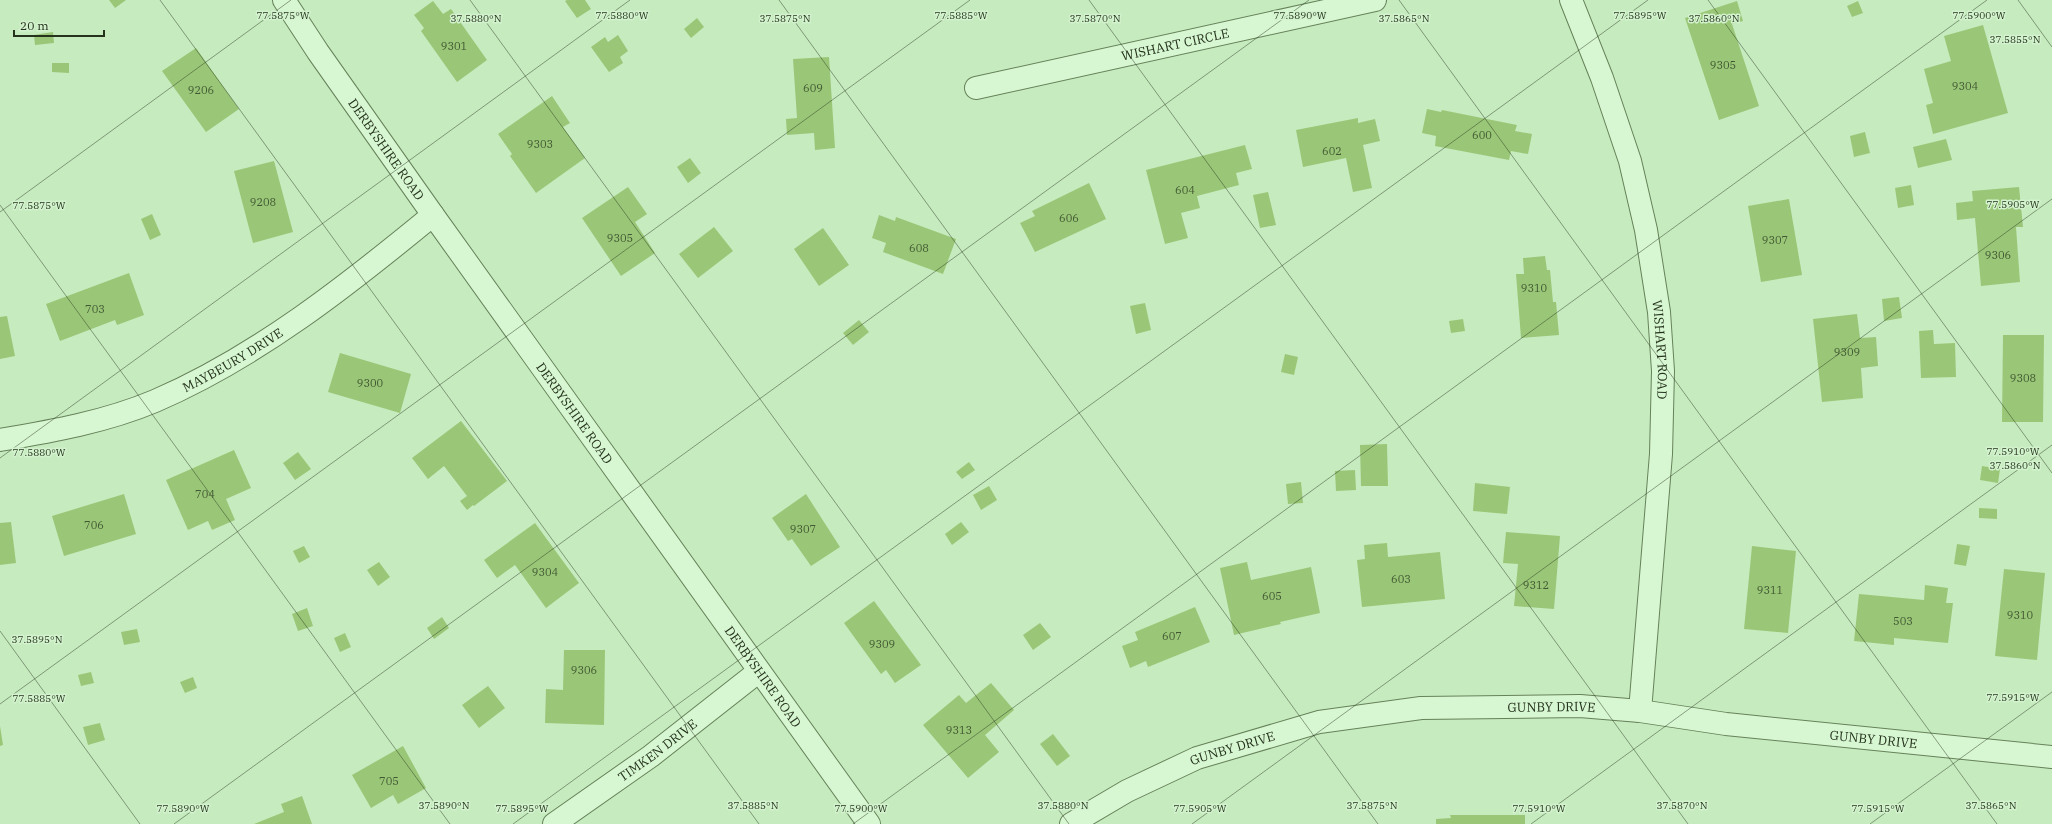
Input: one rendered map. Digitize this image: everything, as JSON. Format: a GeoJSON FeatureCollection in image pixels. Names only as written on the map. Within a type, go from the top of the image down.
{"type":"FeatureCollection","features":[{"type":"Feature","properties":{"kind":"street","name":"DERBYSHIRE ROAD"},"geometry":{"type":"LineString","coordinates":[[284,0],[318,52],[433,215],[758,672],[869,824]]}},
{"type":"Feature","properties":{"kind":"street","name":"WISHART CIRCLE"},"geometry":{"type":"LineString","coordinates":[[976,88],[1375,0]]}},
{"type":"Feature","properties":{"kind":"street","name":"WISHART ROAD"},"geometry":{"type":"LineString","coordinates":[[1571,0],[1602,78],[1630,161],[1646,230],[1659,312],[1663,371],[1661,454],[1640,711]]}},
{"type":"Feature","properties":{"kind":"street","name":"MAYBEURY DRIVE"},"geometry":{"type":"LineString","coordinates":[[0,440],[59,430],[94,421],[154,401],[215,371],[286,327],[391,249],[433,215]]}},
{"type":"Feature","properties":{"kind":"street","name":"TIMKEN DRIVE"},"geometry":{"type":"LineString","coordinates":[[554,824],[651,756],[758,672]]}},
{"type":"Feature","properties":{"kind":"street","name":"GUNBY DRIVE"},"geometry":{"type":"LineString","coordinates":[[1071,824],[1127,791],[1198,758],[1319,722],[1421,708],[1580,706],[1640,711],[1734,725],[2052,757]]}},
{"type":"Feature","properties":{"kind":"building"},"geometry":{"type":"Polygon","coordinates":[[[109,0],[126,0],[115,8],[109,0]]]}},
{"type":"Feature","properties":{"kind":"building"},"geometry":{"type":"Polygon","coordinates":[[[585,0],[591,9],[577,18],[565,1],[585,0]]]}},
{"type":"Feature","properties":{"kind":"building"},"geometry":{"type":"Polygon","coordinates":[[[433,1],[443,14],[451,9],[487,60],[457,82],[421,31],[424,28],[414,15],[433,1]]]}},
{"type":"Feature","properties":{"kind":"building"},"geometry":{"type":"Polygon","coordinates":[[[1737,1],[1743,21],[1732,24],[1759,106],[1719,120],[1685,18],[1737,1]]]}},
{"type":"Feature","properties":{"kind":"building"},"geometry":{"type":"Polygon","coordinates":[[[1858,1],[1863,13],[1852,17],[1847,6],[1858,1]]]}},
{"type":"Feature","properties":{"kind":"building"},"geometry":{"type":"Polygon","coordinates":[[[697,18],[704,27],[691,38],[684,29],[697,18]]]}},
{"type":"Feature","properties":{"kind":"building"},"geometry":{"type":"Polygon","coordinates":[[[1983,25],[2008,113],[1933,134],[1926,105],[1933,103],[1924,69],[1951,61],[1944,36],[1983,25]]]}},
{"type":"Feature","properties":{"kind":"building"},"geometry":{"type":"Polygon","coordinates":[[[53,32],[54,43],[35,45],[34,35],[53,32]]]}},
{"type":"Feature","properties":{"kind":"building"},"geometry":{"type":"Polygon","coordinates":[[[618,35],[628,51],[620,57],[623,63],[609,72],[591,47],[605,37],[608,42],[618,35]]]}},
{"type":"Feature","properties":{"kind":"building"},"geometry":{"type":"Polygon","coordinates":[[[196,48],[239,109],[206,132],[162,71],[196,48]]]}},
{"type":"Feature","properties":{"kind":"building"},"geometry":{"type":"Polygon","coordinates":[[[829,57],[835,148],[815,150],[814,133],[787,135],[786,119],[797,118],[793,59],[829,57]]]}},
{"type":"Feature","properties":{"kind":"building"},"geometry":{"type":"Polygon","coordinates":[[[52,63],[69,63],[69,73],[52,72],[52,63]]]}},
{"type":"Feature","properties":{"kind":"building"},"geometry":{"type":"Polygon","coordinates":[[[552,96],[570,123],[563,127],[585,158],[536,193],[510,156],[512,154],[498,134],[552,96]]]}},
{"type":"Feature","properties":{"kind":"building"},"geometry":{"type":"Polygon","coordinates":[[[1427,109],[1441,112],[1442,110],[1517,125],[1515,131],[1532,134],[1528,154],[1511,151],[1509,160],[1435,146],[1436,136],[1422,133],[1427,109]]]}},
{"type":"Feature","properties":{"kind":"building"},"geometry":{"type":"Polygon","coordinates":[[[1358,118],[1358,123],[1375,119],[1380,141],[1363,145],[1372,188],[1353,192],[1346,158],[1303,167],[1296,130],[1358,118]]]}},
{"type":"Feature","properties":{"kind":"building"},"geometry":{"type":"Polygon","coordinates":[[[1865,132],[1870,153],[1854,157],[1850,136],[1865,132]]]}},
{"type":"Feature","properties":{"kind":"building"},"geometry":{"type":"Polygon","coordinates":[[[1946,139],[1952,160],[1918,168],[1913,147],[1946,139]]]}},
{"type":"Feature","properties":{"kind":"building"},"geometry":{"type":"Polygon","coordinates":[[[1245,145],[1252,169],[1236,173],[1239,185],[1197,196],[1200,208],[1181,213],[1188,238],[1165,244],[1146,170],[1245,145]]]}},
{"type":"Feature","properties":{"kind":"building"},"geometry":{"type":"Polygon","coordinates":[[[690,158],[701,173],[688,183],[677,167],[690,158]]]}},
{"type":"Feature","properties":{"kind":"building"},"geometry":{"type":"Polygon","coordinates":[[[274,161],[293,232],[253,243],[234,171],[274,161]]]}},
{"type":"Feature","properties":{"kind":"building"},"geometry":{"type":"Polygon","coordinates":[[[1089,183],[1106,219],[1035,252],[1020,223],[1035,216],[1032,211],[1089,183]]]}},
{"type":"Feature","properties":{"kind":"building"},"geometry":{"type":"Polygon","coordinates":[[[1911,185],[1914,205],[1898,208],[1895,188],[1911,185]]]}},
{"type":"Feature","properties":{"kind":"building"},"geometry":{"type":"Polygon","coordinates":[[[628,187],[647,214],[635,222],[655,253],[621,276],[582,218],[628,187]]]}},
{"type":"Feature","properties":{"kind":"building"},"geometry":{"type":"Polygon","coordinates":[[[2019,187],[2023,227],[2016,227],[2020,282],[1981,286],[1975,218],[1957,220],[1956,203],[1973,201],[1972,191],[2019,187]]]}},
{"type":"Feature","properties":{"kind":"building"},"geometry":{"type":"Polygon","coordinates":[[[1268,192],[1276,225],[1260,228],[1253,195],[1268,192]]]}},
{"type":"Feature","properties":{"kind":"building"},"geometry":{"type":"Polygon","coordinates":[[[1789,199],[1802,275],[1761,282],[1748,206],[1789,199]]]}},
{"type":"Feature","properties":{"kind":"building"},"geometry":{"type":"Polygon","coordinates":[[[152,214],[161,235],[150,240],[141,219],[152,214]]]}},
{"type":"Feature","properties":{"kind":"building"},"geometry":{"type":"Polygon","coordinates":[[[879,215],[895,221],[896,217],[956,239],[943,274],[883,252],[886,243],[872,238],[879,215]]]}},
{"type":"Feature","properties":{"kind":"building"},"geometry":{"type":"Polygon","coordinates":[[[714,227],[733,251],[698,278],[679,254],[714,227]]]}},
{"type":"Feature","properties":{"kind":"building"},"geometry":{"type":"Polygon","coordinates":[[[823,228],[849,265],[819,286],[794,249],[823,228]]]}},
{"type":"Feature","properties":{"kind":"building"},"geometry":{"type":"Polygon","coordinates":[[[1545,256],[1547,270],[1550,270],[1553,302],[1556,302],[1559,335],[1521,338],[1516,274],[1524,274],[1523,258],[1545,256]]]}},
{"type":"Feature","properties":{"kind":"building"},"geometry":{"type":"Polygon","coordinates":[[[129,273],[144,315],[117,325],[115,320],[60,341],[46,304],[129,273]]]}},
{"type":"Feature","properties":{"kind":"building"},"geometry":{"type":"Polygon","coordinates":[[[1899,297],[1902,318],[1884,321],[1882,299],[1899,297]]]}},
{"type":"Feature","properties":{"kind":"building"},"geometry":{"type":"Polygon","coordinates":[[[1145,303],[1151,330],[1136,334],[1130,306],[1145,303]]]}},
{"type":"Feature","properties":{"kind":"building"},"geometry":{"type":"Polygon","coordinates":[[[1857,314],[1860,338],[1876,337],[1878,366],[1861,368],[1863,398],[1822,402],[1813,319],[1857,314]]]}},
{"type":"Feature","properties":{"kind":"building"},"geometry":{"type":"Polygon","coordinates":[[[7,316],[15,356],[0,359],[0,317],[7,316]]]}},
{"type":"Feature","properties":{"kind":"building"},"geometry":{"type":"Polygon","coordinates":[[[1463,319],[1465,331],[1451,333],[1449,321],[1463,319]]]}},
{"type":"Feature","properties":{"kind":"building"},"geometry":{"type":"Polygon","coordinates":[[[859,320],[869,332],[853,345],[843,333],[859,320]]]}},
{"type":"Feature","properties":{"kind":"building"},"geometry":{"type":"Polygon","coordinates":[[[1933,330],[1934,344],[1955,343],[1956,377],[1921,378],[1919,331],[1933,330]]]}},
{"type":"Feature","properties":{"kind":"building"},"geometry":{"type":"Polygon","coordinates":[[[2003,335],[2044,335],[2043,422],[2002,422],[2003,335]]]}},
{"type":"Feature","properties":{"kind":"building"},"geometry":{"type":"Polygon","coordinates":[[[340,353],[411,374],[400,413],[328,392],[340,353]]]}},
{"type":"Feature","properties":{"kind":"building"},"geometry":{"type":"Polygon","coordinates":[[[1285,354],[1298,357],[1294,375],[1281,372],[1285,354]]]}},
{"type":"Feature","properties":{"kind":"building"},"geometry":{"type":"Polygon","coordinates":[[[461,421],[507,481],[467,510],[460,501],[467,496],[444,466],[428,479],[412,458],[461,421]]]}},
{"type":"Feature","properties":{"kind":"building"},"geometry":{"type":"Polygon","coordinates":[[[1387,444],[1388,486],[1361,486],[1360,445],[1387,444]]]}},
{"type":"Feature","properties":{"kind":"building"},"geometry":{"type":"Polygon","coordinates":[[[234,450],[251,488],[226,499],[235,520],[212,530],[208,521],[188,530],[166,480],[234,450]]]}},
{"type":"Feature","properties":{"kind":"building"},"geometry":{"type":"Polygon","coordinates":[[[298,452],[311,469],[295,480],[283,463],[298,452]]]}},
{"type":"Feature","properties":{"kind":"building"},"geometry":{"type":"Polygon","coordinates":[[[969,462],[975,470],[962,479],[956,472],[969,462]]]}},
{"type":"Feature","properties":{"kind":"building"},"geometry":{"type":"Polygon","coordinates":[[[1982,466],[2000,469],[1998,483],[1980,480],[1982,466]]]}},
{"type":"Feature","properties":{"kind":"building"},"geometry":{"type":"Polygon","coordinates":[[[1355,470],[1356,490],[1336,491],[1335,471],[1355,470]]]}},
{"type":"Feature","properties":{"kind":"building"},"geometry":{"type":"Polygon","coordinates":[[[1301,482],[1303,503],[1288,504],[1286,484],[1301,482]]]}},
{"type":"Feature","properties":{"kind":"building"},"geometry":{"type":"Polygon","coordinates":[[[1475,483],[1510,487],[1507,514],[1473,511],[1475,483]]]}},
{"type":"Feature","properties":{"kind":"building"},"geometry":{"type":"Polygon","coordinates":[[[989,486],[997,500],[981,510],[973,495],[989,486]]]}},
{"type":"Feature","properties":{"kind":"building"},"geometry":{"type":"Polygon","coordinates":[[[124,494],[136,534],[64,556],[52,516],[124,494]]]}},
{"type":"Feature","properties":{"kind":"building"},"geometry":{"type":"Polygon","coordinates":[[[806,494],[840,547],[811,566],[792,539],[788,541],[772,518],[806,494]]]}},
{"type":"Feature","properties":{"kind":"building"},"geometry":{"type":"Polygon","coordinates":[[[1979,508],[1997,509],[1997,519],[1979,518],[1979,508]]]}},
{"type":"Feature","properties":{"kind":"building"},"geometry":{"type":"Polygon","coordinates":[[[11,522],[16,563],[0,565],[0,523],[11,522]]]}},
{"type":"Feature","properties":{"kind":"building"},"geometry":{"type":"Polygon","coordinates":[[[961,522],[969,532],[952,545],[945,534],[961,522]]]}},
{"type":"Feature","properties":{"kind":"building"},"geometry":{"type":"Polygon","coordinates":[[[535,523],[579,583],[546,608],[515,565],[497,578],[484,560],[535,523]]]}},
{"type":"Feature","properties":{"kind":"building"},"geometry":{"type":"Polygon","coordinates":[[[1506,532],[1560,536],[1554,609],[1514,606],[1518,564],[1503,563],[1506,532]]]}},
{"type":"Feature","properties":{"kind":"building"},"geometry":{"type":"Polygon","coordinates":[[[1387,543],[1388,557],[1440,552],[1445,599],[1362,607],[1357,560],[1365,559],[1364,545],[1387,543]]]}},
{"type":"Feature","properties":{"kind":"building"},"geometry":{"type":"Polygon","coordinates":[[[1957,544],[1970,546],[1966,566],[1954,564],[1957,544]]]}},
{"type":"Feature","properties":{"kind":"building"},"geometry":{"type":"Polygon","coordinates":[[[304,546],[310,557],[299,563],[293,551],[304,546]]]}},
{"type":"Feature","properties":{"kind":"building"},"geometry":{"type":"Polygon","coordinates":[[[1752,546],[1796,551],[1788,633],[1744,629],[1752,546]]]}},
{"type":"Feature","properties":{"kind":"building"},"geometry":{"type":"Polygon","coordinates":[[[379,562],[390,577],[378,586],[367,570],[379,562]]]}},
{"type":"Feature","properties":{"kind":"building"},"geometry":{"type":"Polygon","coordinates":[[[1247,562],[1251,580],[1311,567],[1320,613],[1234,635],[1220,568],[1247,562]]]}},
{"type":"Feature","properties":{"kind":"building"},"geometry":{"type":"Polygon","coordinates":[[[2004,569],[2045,573],[2037,660],[1995,656],[2004,569]]]}},
{"type":"Feature","properties":{"kind":"building"},"geometry":{"type":"Polygon","coordinates":[[[1925,585],[1948,588],[1946,603],[1953,603],[1948,643],[1894,638],[1894,645],[1854,641],[1859,594],[1924,600],[1925,585]]]}},
{"type":"Feature","properties":{"kind":"building"},"geometry":{"type":"Polygon","coordinates":[[[874,601],[921,665],[895,683],[886,670],[881,674],[844,623],[874,601]]]}},
{"type":"Feature","properties":{"kind":"building"},"geometry":{"type":"Polygon","coordinates":[[[1195,607],[1210,642],[1148,667],[1146,661],[1130,668],[1122,646],[1138,640],[1135,632],[1195,607]]]}},
{"type":"Feature","properties":{"kind":"building"},"geometry":{"type":"Polygon","coordinates":[[[307,608],[313,626],[298,631],[292,614],[307,608]]]}},
{"type":"Feature","properties":{"kind":"building"},"geometry":{"type":"Polygon","coordinates":[[[442,617],[449,628],[434,639],[427,628],[442,617]]]}},
{"type":"Feature","properties":{"kind":"building"},"geometry":{"type":"Polygon","coordinates":[[[1040,623],[1051,637],[1033,650],[1023,635],[1040,623]]]}},
{"type":"Feature","properties":{"kind":"building"},"geometry":{"type":"Polygon","coordinates":[[[137,629],[140,642],[124,645],[121,632],[137,629]]]}},
{"type":"Feature","properties":{"kind":"building"},"geometry":{"type":"Polygon","coordinates":[[[345,633],[351,647],[340,652],[334,638],[345,633]]]}},
{"type":"Feature","properties":{"kind":"building"},"geometry":{"type":"Polygon","coordinates":[[[564,650],[605,650],[604,725],[545,723],[546,689],[563,690],[564,650]]]}},
{"type":"Feature","properties":{"kind":"building"},"geometry":{"type":"Polygon","coordinates":[[[91,672],[94,683],[81,686],[78,675],[91,672]]]}},
{"type":"Feature","properties":{"kind":"building"},"geometry":{"type":"Polygon","coordinates":[[[193,677],[197,688],[185,693],[180,682],[193,677]]]}},
{"type":"Feature","properties":{"kind":"building"},"geometry":{"type":"Polygon","coordinates":[[[991,683],[1014,710],[985,735],[999,752],[968,778],[923,725],[959,695],[966,703],[991,683]]]}},
{"type":"Feature","properties":{"kind":"building"},"geometry":{"type":"Polygon","coordinates":[[[488,686],[505,708],[479,728],[462,705],[488,686]]]}},
{"type":"Feature","properties":{"kind":"building"},"geometry":{"type":"Polygon","coordinates":[[[100,723],[105,740],[88,745],[83,727],[100,723]]]}},
{"type":"Feature","properties":{"kind":"building"},"geometry":{"type":"Polygon","coordinates":[[[0,726],[3,745],[0,746],[0,726]]]}},
{"type":"Feature","properties":{"kind":"building"},"geometry":{"type":"Polygon","coordinates":[[[1053,734],[1070,756],[1057,766],[1040,744],[1053,734]]]}},
{"type":"Feature","properties":{"kind":"building"},"geometry":{"type":"Polygon","coordinates":[[[403,746],[426,788],[398,804],[393,795],[371,808],[352,775],[403,746]]]}},
{"type":"Feature","properties":{"kind":"building"},"geometry":{"type":"Polygon","coordinates":[[[302,796],[312,824],[254,824],[284,812],[281,804],[302,796]]]}},
{"type":"Feature","properties":{"kind":"building"},"geometry":{"type":"Polygon","coordinates":[[[1450,815],[1525,815],[1525,824],[1436,824],[1436,819],[1451,818],[1450,815]]]}}]}
